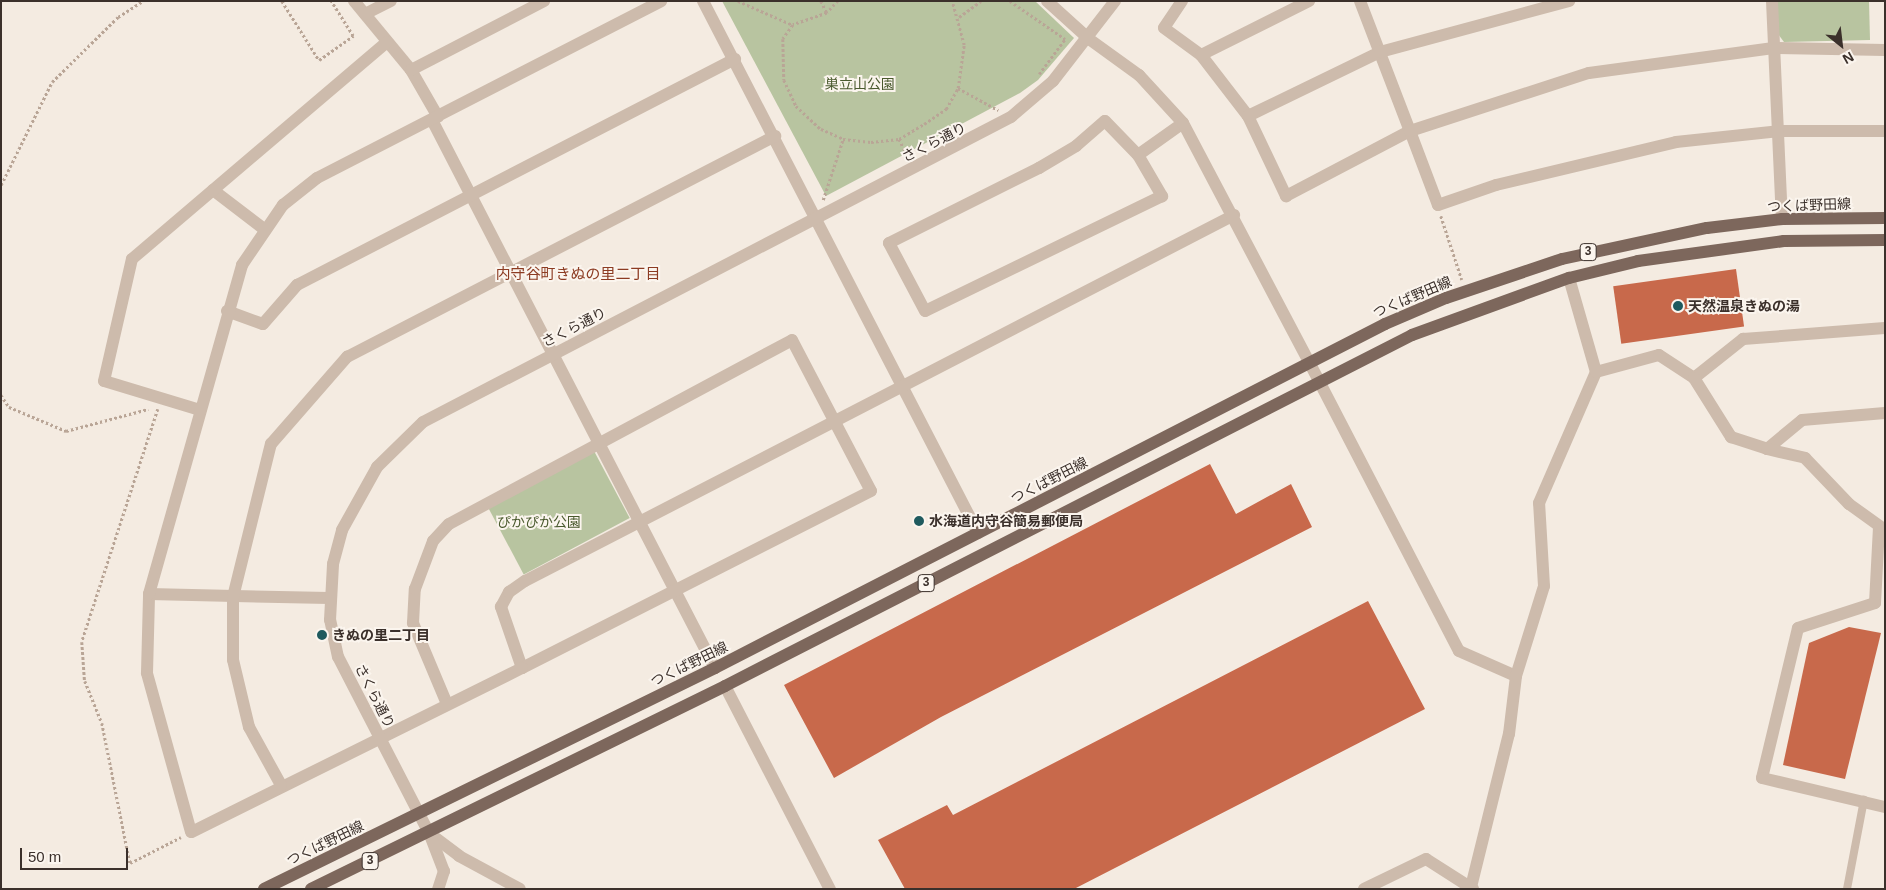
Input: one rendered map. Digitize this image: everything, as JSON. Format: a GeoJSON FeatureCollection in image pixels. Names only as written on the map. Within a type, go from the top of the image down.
{"type":"FeatureCollection","features":[{"type":"Feature","properties":{"kind":"main road","name":"つくば野田線"},"geometry":{"type":"LineString","coordinates":[[264,889],[715,668],[1385,324],[1466,291],[1562,259],[1633,241],[1782,219],[1885,218]]}},
{"type":"Feature","properties":{"kind":"main road","name":"3"},"geometry":{"type":"LineString","coordinates":[[311,889],[726,686],[1412,335],[1569,278],[1709,248],[1838,238],[1885,240]]}},
{"type":"Feature","properties":{"kind":"street"},"geometry":{"type":"LineString","coordinates":[[354,1],[411,70],[472,197],[715,668]]}},
{"type":"Feature","properties":{"kind":"street"},"geometry":{"type":"LineString","coordinates":[[365,14],[391,1]]}},
{"type":"Feature","properties":{"kind":"street"},"geometry":{"type":"LineString","coordinates":[[411,70],[544,1]]}},
{"type":"Feature","properties":{"kind":"street"},"geometry":{"type":"LineString","coordinates":[[447,704],[414,623],[415,589],[433,542],[449,524],[484,502],[599,440],[792,340],[871,491],[522,668],[281,785],[191,832],[147,673],[149,594],[227,311],[242,265],[264,229],[283,205],[317,178],[435,119],[661,1]]}},
{"type":"Feature","properties":{"kind":"street"},"geometry":{"type":"LineString","coordinates":[[703,1],[775,136],[978,533]]}},
{"type":"Feature","properties":{"kind":"street"},"geometry":{"type":"LineString","coordinates":[[1047,1],[1089,39],[1139,75],[1183,124],[1234,215],[1459,651],[1516,676]]}},
{"type":"Feature","properties":{"kind":"street","name":"さくら通り"},"geometry":{"type":"LineString","coordinates":[[429,832],[338,657],[329,598],[342,530],[357,496],[400,441],[423,422],[1011,117],[1053,81],[1089,39],[1115,1]]}},
{"type":"Feature","properties":{"kind":"street"},"geometry":{"type":"LineString","coordinates":[[1182,1],[1164,28],[1201,55],[1248,116],[1286,196],[1410,131],[1589,73],[1775,48],[1885,50]]}},
{"type":"Feature","properties":{"kind":"street"},"geometry":{"type":"LineString","coordinates":[[1201,55],[1291,5],[1309,1]]}},
{"type":"Feature","properties":{"kind":"street"},"geometry":{"type":"LineString","coordinates":[[1360,1],[1438,205],[1496,185],[1676,142],[1781,131],[1885,131]]}},
{"type":"Feature","properties":{"kind":"street"},"geometry":{"type":"LineString","coordinates":[[1248,116],[1380,52],[1569,1]]}},
{"type":"Feature","properties":{"kind":"street"},"geometry":{"type":"LineString","coordinates":[[1772,1],[1781,131],[1782,219]]}},
{"type":"Feature","properties":{"kind":"street"},"geometry":{"type":"LineString","coordinates":[[200,410],[104,381],[132,259],[388,42]]}},
{"type":"Feature","properties":{"kind":"street"},"geometry":{"type":"LineString","coordinates":[[227,311],[263,324],[297,285],[472,197],[735,59]]}},
{"type":"Feature","properties":{"kind":"street"},"geometry":{"type":"LineString","coordinates":[[1105,121],[1138,155],[1162,196],[925,311],[889,243],[1039,168],[1076,146],[1105,121]]}},
{"type":"Feature","properties":{"kind":"street"},"geometry":{"type":"LineString","coordinates":[[1138,155],[1183,124]]}},
{"type":"Feature","properties":{"kind":"street"},"geometry":{"type":"LineString","coordinates":[[281,785],[249,727],[233,660],[233,597],[272,444],[347,357],[510,271],[775,136]]}},
{"type":"Feature","properties":{"kind":"street"},"geometry":{"type":"LineString","coordinates":[[213,190],[264,229]]}},
{"type":"Feature","properties":{"kind":"street"},"geometry":{"type":"LineString","coordinates":[[522,668],[501,607],[509,592],[638,519],[1234,215]]}},
{"type":"Feature","properties":{"kind":"street"},"geometry":{"type":"LineString","coordinates":[[1364,889],[1426,859],[1472,888],[1510,734],[1516,676],[1544,586],[1539,503],[1596,372],[1569,278]]}},
{"type":"Feature","properties":{"kind":"street"},"geometry":{"type":"LineString","coordinates":[[1694,378],[1743,339],[1885,328]]}},
{"type":"Feature","properties":{"kind":"street"},"geometry":{"type":"LineString","coordinates":[[1596,372],[1659,355],[1694,378],[1731,438],[1805,458],[1882,528],[1874,603],[1798,628],[1762,778],[1864,799],[1885,807]]}},
{"type":"Feature","properties":{"kind":"street"},"geometry":{"type":"LineString","coordinates":[[1767,449],[1802,420],[1885,413]]}},
{"type":"Feature","properties":{"kind":"street"},"geometry":{"type":"LineString","coordinates":[[149,594],[329,598]]}},
{"type":"Feature","properties":{"kind":"street"},"geometry":{"type":"LineString","coordinates":[[726,686],[830,889]]}},
{"type":"Feature","properties":{"kind":"street"},"geometry":{"type":"LineString","coordinates":[[429,832],[444,871],[438,889]]}},
{"type":"Feature","properties":{"kind":"street"},"geometry":{"type":"LineString","coordinates":[[429,832],[459,856],[520,889]]}},
{"type":"Feature","properties":{"kind":"lane"},"geometry":{"type":"LineString","coordinates":[[1847,889],[1864,799]]}},
{"type":"Feature","properties":{"kind":"path"},"geometry":{"type":"LineString","coordinates":[[1,185],[52,82],[118,17],[143,1]]}},
{"type":"Feature","properties":{"kind":"path"},"geometry":{"type":"LineString","coordinates":[[282,1],[319,60],[353,36],[331,1]]}},
{"type":"Feature","properties":{"kind":"path"},"geometry":{"type":"LineString","coordinates":[[738,1],[793,25]]}},
{"type":"Feature","properties":{"kind":"path"},"geometry":{"type":"LineString","coordinates":[[821,1],[827,13]]}},
{"type":"Feature","properties":{"kind":"path"},"geometry":{"type":"LineString","coordinates":[[838,1],[827,13],[793,25],[783,39],[784,80],[796,106],[821,129],[843,139],[899,139],[946,110],[958,88],[964,44],[959,16],[952,1]]}},
{"type":"Feature","properties":{"kind":"path"},"geometry":{"type":"LineString","coordinates":[[959,16],[981,1]]}},
{"type":"Feature","properties":{"kind":"path"},"geometry":{"type":"LineString","coordinates":[[1010,1],[1065,38],[1089,39]]}},
{"type":"Feature","properties":{"kind":"path"},"geometry":{"type":"LineString","coordinates":[[1037,78],[1065,38]]}},
{"type":"Feature","properties":{"kind":"path"},"geometry":{"type":"LineString","coordinates":[[958,88],[1011,117]]}},
{"type":"Feature","properties":{"kind":"path"},"geometry":{"type":"LineString","coordinates":[[817,218],[843,139]]}},
{"type":"Feature","properties":{"kind":"path"},"geometry":{"type":"LineString","coordinates":[[899,139],[914,169]]}},
{"type":"Feature","properties":{"kind":"path"},"geometry":{"type":"LineString","coordinates":[[1438,205],[1466,291]]}},
{"type":"Feature","properties":{"kind":"path"},"geometry":{"type":"LineString","coordinates":[[1,395],[9,407],[66,431],[159,406],[82,642],[85,681],[102,722],[130,863],[191,832]]}},
{"type":"Feature","properties":{"kind":"green space","name":"巣立山公園"},"geometry":{"type":"Polygon","coordinates":[[[722,1],[1035,1],[1074,38],[1038,80],[1020,93],[826,196],[722,1]]]}},
{"type":"Feature","properties":{"kind":"green space"},"geometry":{"type":"Polygon","coordinates":[[[1776,1],[1869,1],[1870,40],[1784,42],[1778,34],[1776,1]]]}},
{"type":"Feature","properties":{"kind":"green space","name":"ぴかぴか公園"},"geometry":{"type":"Polygon","coordinates":[[[594,451],[630,518],[524,574],[488,507],[594,451]]]}},
{"type":"Feature","properties":{"kind":"building","name":"天然温泉きぬの湯"},"geometry":{"type":"Polygon","coordinates":[[[1736,269],[1744,326],[1621,344],[1613,286],[1736,269]]]}},
{"type":"Feature","properties":{"kind":"building"},"geometry":{"type":"Polygon","coordinates":[[[1210,464],[1236,514],[1291,484],[1312,527],[941,717],[834,778],[784,685],[1210,464]]]}},
{"type":"Feature","properties":{"kind":"building"},"geometry":{"type":"Polygon","coordinates":[[[1368,601],[1425,709],[1074,889],[905,889],[878,840],[947,805],[953,815],[1368,601]]]}},
{"type":"Feature","properties":{"kind":"building"},"geometry":{"type":"Polygon","coordinates":[[[1849,627],[1881,633],[1845,779],[1783,765],[1809,643],[1849,627]]]}},
{"type":"Feature","properties":{"kind":"place","name":"天然温泉きぬの湯"},"geometry":{"type":"Point","coordinates":[1678,306]}},
{"type":"Feature","properties":{"kind":"place","name":"水海道内守谷簡易郵便局"},"geometry":{"type":"Point","coordinates":[919,521]}},
{"type":"Feature","properties":{"kind":"place","name":"きぬの里二丁目"},"geometry":{"type":"Point","coordinates":[322,635]}},
{"type":"Feature","properties":{"kind":"district","name":"内守谷町きぬの里二丁目"},"geometry":{"type":"Point","coordinates":[578,274]}}]}
